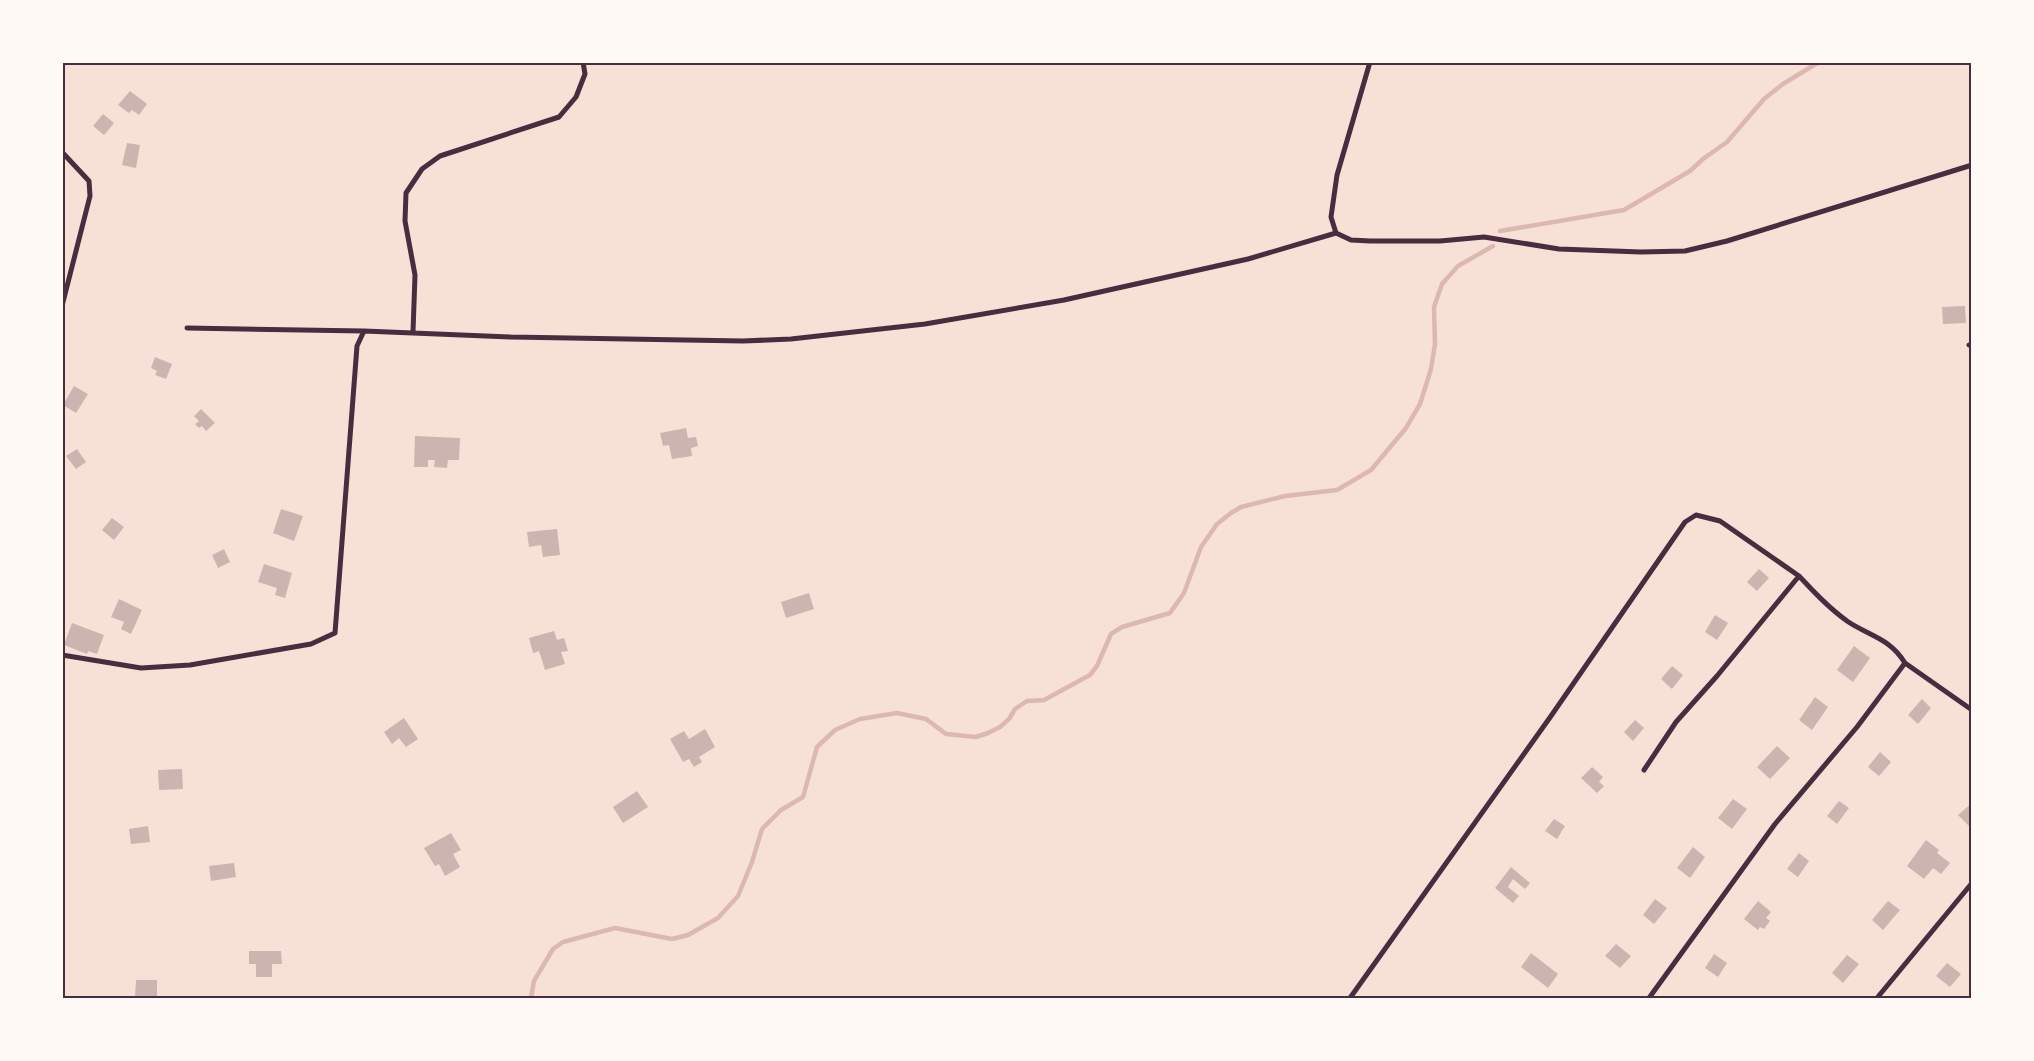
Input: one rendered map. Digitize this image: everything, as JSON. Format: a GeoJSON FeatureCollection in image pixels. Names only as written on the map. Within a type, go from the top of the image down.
{"type":"FeatureCollection","features":[{"type":"Feature","properties":{"kind":"street"},"geometry":{"type":"LineString","coordinates":[[413,332],[415,275],[405,221],[406,192],[422,169],[440,156],[559,117],[576,97],[585,74],[583,62]]}},
{"type":"Feature","properties":{"kind":"street"},"geometry":{"type":"LineString","coordinates":[[1336,233],[1331,216],[1337,175],[1370,62]]}},
{"type":"Feature","properties":{"kind":"street"},"geometry":{"type":"LineString","coordinates":[[62,152],[89,180],[90,196],[62,306]]}},
{"type":"Feature","properties":{"kind":"street"},"geometry":{"type":"LineString","coordinates":[[187,328],[364,330],[511,337],[743,341],[791,339],[925,324],[1064,300],[1248,259],[1336,233],[1351,240],[1370,241],[1440,241],[1484,237],[1559,249],[1641,252],[1686,250],[1727,241],[1972,165]]}},
{"type":"Feature","properties":{"kind":"street"},"geometry":{"type":"LineString","coordinates":[[62,655],[142,668],[190,665],[311,644],[335,633],[357,346],[364,330]]}},
{"type":"Feature","properties":{"kind":"street"},"geometry":{"type":"LineString","coordinates":[[1350,998],[1556,708],[1685,522],[1696,515],[1720,521],[1798,576],[1825,603],[1848,621],[1887,642],[1898,652],[1905,663],[1972,710]]}},
{"type":"Feature","properties":{"kind":"street"},"geometry":{"type":"LineString","coordinates":[[1644,770],[1676,722],[1717,676],[1798,576]]}},
{"type":"Feature","properties":{"kind":"street"},"geometry":{"type":"LineString","coordinates":[[1649,998],[1775,824],[1857,727],[1905,663]]}},
{"type":"Feature","properties":{"kind":"street"},"geometry":{"type":"LineString","coordinates":[[1878,998],[1972,883]]}},
{"type":"Feature","properties":{"kind":"building"},"geometry":{"type":"Polygon","coordinates":[[[130,91],[147,104],[139,115],[132,110],[129,113],[118,105],[130,91]]]}},
{"type":"Feature","properties":{"kind":"building"},"geometry":{"type":"Polygon","coordinates":[[[103,114],[114,123],[104,135],[93,126],[103,114]]]}},
{"type":"Feature","properties":{"kind":"building"},"geometry":{"type":"Polygon","coordinates":[[[127,143],[140,145],[136,168],[122,165],[127,143]]]}},
{"type":"Feature","properties":{"kind":"building"},"geometry":{"type":"Polygon","coordinates":[[[1965,306],[1966,323],[1943,324],[1942,307],[1965,306]]]}},
{"type":"Feature","properties":{"kind":"building"},"geometry":{"type":"Polygon","coordinates":[[[155,357],[172,364],[166,379],[155,375],[157,371],[151,368],[155,357]]]}},
{"type":"Feature","properties":{"kind":"building"},"geometry":{"type":"Polygon","coordinates":[[[74,386],[88,394],[76,413],[63,405],[74,386]]]}},
{"type":"Feature","properties":{"kind":"building"},"geometry":{"type":"Polygon","coordinates":[[[201,409],[215,423],[206,431],[202,426],[199,428],[195,424],[199,421],[194,416],[201,409]]]}},
{"type":"Feature","properties":{"kind":"building"},"geometry":{"type":"Polygon","coordinates":[[[686,428],[688,438],[696,437],[698,446],[691,448],[692,456],[672,459],[669,445],[663,446],[660,433],[686,428]]]}},
{"type":"Feature","properties":{"kind":"building"},"geometry":{"type":"Polygon","coordinates":[[[415,436],[460,438],[459,460],[448,460],[447,468],[434,467],[435,460],[428,460],[428,467],[414,467],[415,436]]]}},
{"type":"Feature","properties":{"kind":"building"},"geometry":{"type":"Polygon","coordinates":[[[77,449],[86,462],[76,469],[66,456],[77,449]]]}},
{"type":"Feature","properties":{"kind":"building"},"geometry":{"type":"Polygon","coordinates":[[[281,509],[303,516],[294,541],[273,533],[281,509]]]}},
{"type":"Feature","properties":{"kind":"building"},"geometry":{"type":"Polygon","coordinates":[[[112,518],[124,527],[114,540],[102,530],[112,518]]]}},
{"type":"Feature","properties":{"kind":"building"},"geometry":{"type":"Polygon","coordinates":[[[557,529],[560,555],[543,557],[541,545],[529,547],[527,532],[557,529]]]}},
{"type":"Feature","properties":{"kind":"building"},"geometry":{"type":"Polygon","coordinates":[[[224,549],[230,562],[218,568],[212,555],[224,549]]]}},
{"type":"Feature","properties":{"kind":"building"},"geometry":{"type":"Polygon","coordinates":[[[264,564],[292,573],[285,598],[275,595],[277,588],[258,582],[264,564]]]}},
{"type":"Feature","properties":{"kind":"building"},"geometry":{"type":"Polygon","coordinates":[[[1759,569],[1769,578],[1757,591],[1747,582],[1759,569]]]}},
{"type":"Feature","properties":{"kind":"building"},"geometry":{"type":"Polygon","coordinates":[[[809,593],[814,609],[786,618],[781,602],[809,593]]]}},
{"type":"Feature","properties":{"kind":"building"},"geometry":{"type":"Polygon","coordinates":[[[119,599],[142,610],[131,634],[121,629],[124,622],[111,617],[119,599]]]}},
{"type":"Feature","properties":{"kind":"building"},"geometry":{"type":"Polygon","coordinates":[[[1715,615],[1728,623],[1717,640],[1705,632],[1715,615]]]}},
{"type":"Feature","properties":{"kind":"building"},"geometry":{"type":"Polygon","coordinates":[[[72,623],[104,635],[97,654],[88,651],[87,654],[64,645],[72,623]]]}},
{"type":"Feature","properties":{"kind":"building"},"geometry":{"type":"Polygon","coordinates":[[[554,631],[557,640],[564,638],[568,651],[561,652],[565,664],[545,670],[539,651],[533,653],[529,638],[554,631]]]}},
{"type":"Feature","properties":{"kind":"building"},"geometry":{"type":"Polygon","coordinates":[[[1854,646],[1870,658],[1853,682],[1837,670],[1854,646]]]}},
{"type":"Feature","properties":{"kind":"building"},"geometry":{"type":"Polygon","coordinates":[[[1672,666],[1683,675],[1672,689],[1661,679],[1672,666]]]}},
{"type":"Feature","properties":{"kind":"building"},"geometry":{"type":"Polygon","coordinates":[[[1815,697],[1828,707],[1812,730],[1799,720],[1815,697]]]}},
{"type":"Feature","properties":{"kind":"building"},"geometry":{"type":"Polygon","coordinates":[[[1922,699],[1931,708],[1918,724],[1908,715],[1922,699]]]}},
{"type":"Feature","properties":{"kind":"building"},"geometry":{"type":"Polygon","coordinates":[[[404,718],[418,739],[406,747],[399,738],[392,744],[384,732],[404,718]]]}},
{"type":"Feature","properties":{"kind":"building"},"geometry":{"type":"Polygon","coordinates":[[[1635,720],[1644,728],[1633,741],[1624,732],[1635,720]]]}},
{"type":"Feature","properties":{"kind":"building"},"geometry":{"type":"Polygon","coordinates":[[[705,729],[715,747],[699,757],[702,762],[694,767],[689,759],[683,762],[670,739],[684,731],[689,739],[705,729]]]}},
{"type":"Feature","properties":{"kind":"building"},"geometry":{"type":"Polygon","coordinates":[[[1777,746],[1790,758],[1770,779],[1757,767],[1777,746]]]}},
{"type":"Feature","properties":{"kind":"building"},"geometry":{"type":"Polygon","coordinates":[[[1880,752],[1891,762],[1879,776],[1868,767],[1880,752]]]}},
{"type":"Feature","properties":{"kind":"building"},"geometry":{"type":"Polygon","coordinates":[[[1592,767],[1603,777],[1599,782],[1604,786],[1597,793],[1581,778],[1592,767]]]}},
{"type":"Feature","properties":{"kind":"building"},"geometry":{"type":"Polygon","coordinates":[[[182,769],[183,789],[159,790],[158,770],[182,769]]]}},
{"type":"Feature","properties":{"kind":"building"},"geometry":{"type":"Polygon","coordinates":[[[637,791],[648,807],[623,823],[613,807],[637,791]]]}},
{"type":"Feature","properties":{"kind":"building"},"geometry":{"type":"Polygon","coordinates":[[[1733,799],[1747,809],[1732,829],[1718,818],[1733,799]]]}},
{"type":"Feature","properties":{"kind":"building"},"geometry":{"type":"Polygon","coordinates":[[[1839,801],[1849,808],[1837,824],[1827,816],[1839,801]]]}},
{"type":"Feature","properties":{"kind":"building"},"geometry":{"type":"Polygon","coordinates":[[[1972,803],[1972,823],[1969,826],[1958,815],[1972,803]]]}},
{"type":"Feature","properties":{"kind":"building"},"geometry":{"type":"Polygon","coordinates":[[[1554,819],[1565,826],[1557,839],[1545,831],[1554,819]]]}},
{"type":"Feature","properties":{"kind":"building"},"geometry":{"type":"Polygon","coordinates":[[[148,826],[150,842],[131,844],[129,829],[148,826]]]}},
{"type":"Feature","properties":{"kind":"building"},"geometry":{"type":"Polygon","coordinates":[[[451,833],[461,850],[453,854],[460,867],[445,876],[439,864],[435,866],[424,848],[451,833]]]}},
{"type":"Feature","properties":{"kind":"building"},"geometry":{"type":"Polygon","coordinates":[[[1926,840],[1939,850],[1937,853],[1950,863],[1941,874],[1933,868],[1924,879],[1907,866],[1926,840]]]}},
{"type":"Feature","properties":{"kind":"building"},"geometry":{"type":"Polygon","coordinates":[[[1693,847],[1705,857],[1690,878],[1677,868],[1693,847]]]}},
{"type":"Feature","properties":{"kind":"building"},"geometry":{"type":"Polygon","coordinates":[[[1799,853],[1809,861],[1798,877],[1787,869],[1799,853]]]}},
{"type":"Feature","properties":{"kind":"building"},"geometry":{"type":"Polygon","coordinates":[[[234,863],[236,877],[211,881],[209,866],[234,863]]]}},
{"type":"Feature","properties":{"kind":"building"},"geometry":{"type":"Polygon","coordinates":[[[1511,867],[1530,883],[1525,889],[1513,879],[1508,887],[1519,896],[1513,903],[1495,888],[1511,867]]]}},
{"type":"Feature","properties":{"kind":"building"},"geometry":{"type":"Polygon","coordinates":[[[1655,899],[1667,908],[1654,924],[1643,915],[1655,899]]]}},
{"type":"Feature","properties":{"kind":"building"},"geometry":{"type":"Polygon","coordinates":[[[1758,901],[1771,912],[1766,918],[1770,921],[1764,929],[1760,927],[1758,930],[1744,919],[1758,901]]]}},
{"type":"Feature","properties":{"kind":"building"},"geometry":{"type":"Polygon","coordinates":[[[1888,901],[1900,910],[1883,930],[1872,920],[1888,901]]]}},
{"type":"Feature","properties":{"kind":"building"},"geometry":{"type":"Polygon","coordinates":[[[1616,944],[1631,956],[1620,968],[1605,956],[1616,944]]]}},
{"type":"Feature","properties":{"kind":"building"},"geometry":{"type":"Polygon","coordinates":[[[249,951],[281,951],[282,964],[272,964],[272,977],[256,977],[256,964],[249,964],[249,951]]]}},
{"type":"Feature","properties":{"kind":"building"},"geometry":{"type":"Polygon","coordinates":[[[1531,953],[1558,974],[1548,988],[1521,967],[1531,953]]]}},
{"type":"Feature","properties":{"kind":"building"},"geometry":{"type":"Polygon","coordinates":[[[1714,954],[1727,963],[1718,977],[1705,968],[1714,954]]]}},
{"type":"Feature","properties":{"kind":"building"},"geometry":{"type":"Polygon","coordinates":[[[1847,955],[1859,964],[1843,983],[1832,973],[1847,955]]]}},
{"type":"Feature","properties":{"kind":"building"},"geometry":{"type":"Polygon","coordinates":[[[1947,963],[1961,974],[1950,987],[1936,976],[1947,963]]]}},
{"type":"Feature","properties":{"kind":"building"},"geometry":{"type":"Polygon","coordinates":[[[136,980],[157,980],[157,998],[135,998],[136,980]]]}},
{"type":"Feature","properties":{"kind":"waterway"},"geometry":{"type":"LineString","coordinates":[[1500,231],[1624,210],[1690,171],[1727,142],[1764,99],[1783,84],[1819,62]]}},
{"type":"Feature","properties":{"kind":"waterway"},"geometry":{"type":"LineString","coordinates":[[531,998],[534,981],[553,949],[563,942],[615,928],[672,939],[688,935],[718,918],[738,896],[752,862],[762,829],[781,810],[803,797],[817,747],[835,730],[860,719],[897,713],[926,719],[946,734],[976,737],[988,733],[1000,727],[1009,719],[1015,709],[1027,701],[1044,700],[1090,675],[1097,666],[1111,634],[1122,627],[1170,613],[1184,593],[1201,547],[1217,524],[1231,513],[1241,507],[1285,496],[1337,490],[1371,470],[1406,428],[1420,404],[1431,369],[1435,344],[1434,307],[1442,284],[1458,266],[1493,246]]}}]}
